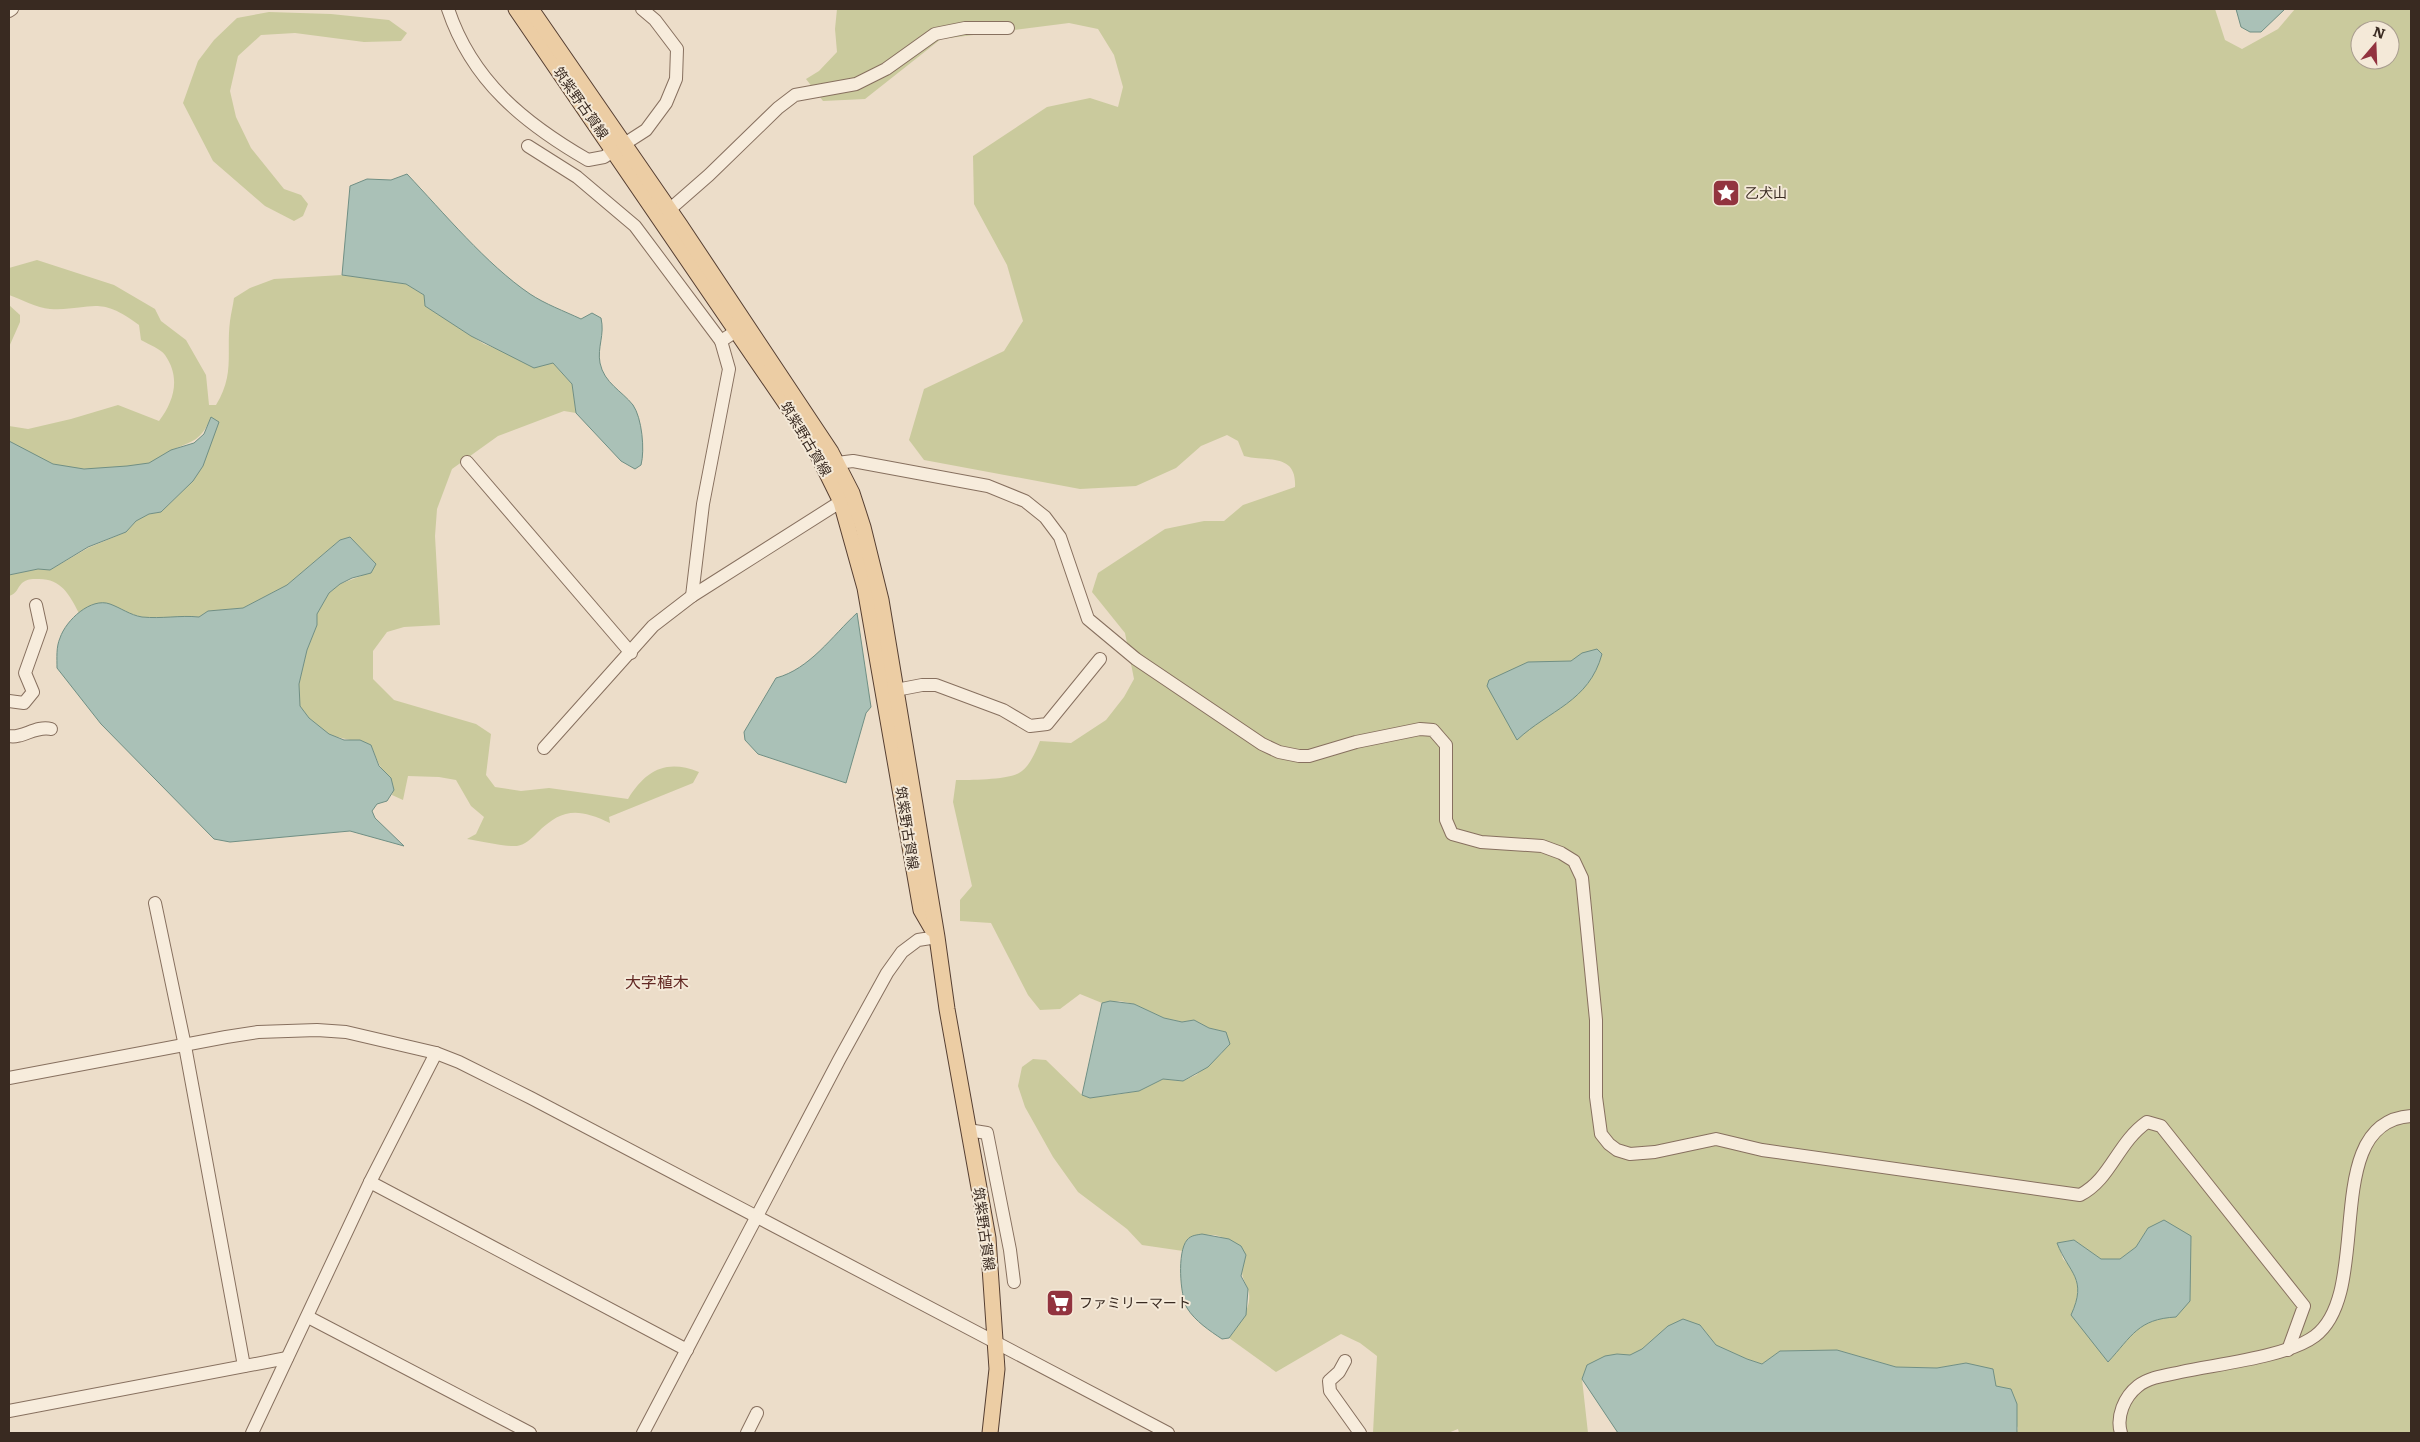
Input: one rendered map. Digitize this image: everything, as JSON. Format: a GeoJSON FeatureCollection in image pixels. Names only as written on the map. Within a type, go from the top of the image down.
{"type":"FeatureCollection","features":[{"type":"Feature","properties":{"kind":"main road","name":"筑紫野古賀線"},"geometry":{"type":"LineString","coordinates":[[516,9],[618,147],[742,328]]}},
{"type":"Feature","properties":{"kind":"main road","name":"筑紫野古賀線"},"geometry":{"type":"LineString","coordinates":[[532,9],[618,147],[669,210],[831,466],[863,527],[881,600],[937,937],[946,1009],[988,1238],[997,1368],[990,1433]]}},
{"type":"Feature","properties":{"kind":"main road","name":"筑紫野古賀線"},"geometry":{"type":"LineString","coordinates":[[847,497],[865,588],[921,910],[937,937]]}},
{"type":"Feature","properties":{"kind":"street"},"geometry":{"type":"LineString","coordinates":[[448,9],[462,46],[482,77],[506,102],[548,135],[588,160],[604,157],[646,130],[666,104],[676,79],[677,49],[655,20],[642,9]]}},
{"type":"Feature","properties":{"kind":"street"},"geometry":{"type":"LineString","coordinates":[[669,210],[710,176],[778,108],[795,95],[856,84],[886,68],[935,34],[964,28],[1008,28]]}},
{"type":"Feature","properties":{"kind":"street"},"geometry":{"type":"LineString","coordinates":[[528,146],[576,177],[634,226],[721,341],[729,369],[703,504],[692,596]]}},
{"type":"Feature","properties":{"kind":"street"},"geometry":{"type":"LineString","coordinates":[[721,341],[742,328]]}},
{"type":"Feature","properties":{"kind":"street"},"geometry":{"type":"LineString","coordinates":[[831,466],[853,461],[988,486],[1025,501],[1045,517],[1060,537],[1088,618],[1136,659],[1225,721],[1279,752],[1309,756],[1356,742],[1420,728],[1434,730],[1446,745],[1446,820],[1452,834],[1481,842],[1542,846],[1561,853],[1574,861],[1582,878],[1596,1020],[1596,1097],[1601,1134],[1617,1150],[1630,1154],[1655,1152],[1722,1139],[1762,1150],[2080,1195],[2091,1189],[2101,1179],[2121,1147],[2136,1129],[2147,1122],[2161,1126],[2304,1306],[2288,1350]]}},
{"type":"Feature","properties":{"kind":"street"},"geometry":{"type":"LineString","coordinates":[[467,462],[631,653]]}},
{"type":"Feature","properties":{"kind":"street"},"geometry":{"type":"LineString","coordinates":[[544,748],[631,653],[653,626],[692,596],[847,497]]}},
{"type":"Feature","properties":{"kind":"street"},"geometry":{"type":"LineString","coordinates":[[9,701],[24,703],[33,692],[25,673],[41,628],[36,605]]}},
{"type":"Feature","properties":{"kind":"street"},"geometry":{"type":"LineString","coordinates":[[896,690],[922,684],[936,685],[1003,710],[1030,726],[1047,724],[1100,659]]}},
{"type":"Feature","properties":{"kind":"street"},"geometry":{"type":"LineString","coordinates":[[9,736],[14,737],[44,727],[50,729]]}},
{"type":"Feature","properties":{"kind":"street"},"geometry":{"type":"LineString","coordinates":[[155,903],[185,1046],[244,1366]]}},
{"type":"Feature","properties":{"kind":"street"},"geometry":{"type":"LineString","coordinates":[[648,1432],[687,1350],[887,973],[902,952],[918,940],[937,937]]}},
{"type":"Feature","properties":{"kind":"street"},"geometry":{"type":"LineString","coordinates":[[9,1078],[258,1032],[316,1030],[346,1032],[436,1053],[459,1062],[531,1098],[756,1219],[1168,1433]]}},
{"type":"Feature","properties":{"kind":"street"},"geometry":{"type":"LineString","coordinates":[[252,1433],[370,1182],[436,1053]]}},
{"type":"Feature","properties":{"kind":"street"},"geometry":{"type":"LineString","coordinates":[[2121,1433],[2122,1408],[2129,1396],[2144,1383],[2169,1374],[2288,1350],[2316,1335],[2328,1322],[2338,1303],[2356,1178],[2366,1144],[2377,1129],[2387,1122],[2411,1116]]}},
{"type":"Feature","properties":{"kind":"street"},"geometry":{"type":"LineString","coordinates":[[968,1130],[987,1133],[1010,1250],[1014,1282]]}},
{"type":"Feature","properties":{"kind":"street"},"geometry":{"type":"LineString","coordinates":[[370,1182],[687,1350]]}},
{"type":"Feature","properties":{"kind":"street"},"geometry":{"type":"LineString","coordinates":[[308,1317],[530,1433]]}},
{"type":"Feature","properties":{"kind":"street"},"geometry":{"type":"LineString","coordinates":[[9,1411],[287,1358]]}},
{"type":"Feature","properties":{"kind":"street"},"geometry":{"type":"LineString","coordinates":[[1345,1361],[1339,1372],[1329,1381],[1330,1391],[1360,1433]]}},
{"type":"Feature","properties":{"kind":"street"},"geometry":{"type":"LineString","coordinates":[[747,1433],[757,1413]]}},
{"type":"Feature","properties":{"kind":"green space"},"geometry":{"type":"Polygon","coordinates":[[[837,9],[2215,9],[2225,40],[2242,49],[2278,29],[2295,9],[2411,9],[2411,1433],[2017,1433],[2018,1428],[1996,1386],[1966,1363],[1937,1368],[1896,1367],[1837,1350],[1780,1351],[1762,1364],[1716,1345],[1700,1325],[1668,1326],[1642,1349],[1630,1356],[1617,1354],[1587,1365],[1582,1379],[1588,1433],[1459,1433],[1458,1429],[1448,1433],[1373,1433],[1377,1356],[1360,1343],[1341,1334],[1276,1372],[1229,1338],[1237,1328],[1249,1302],[1248,1289],[1242,1272],[1246,1255],[1226,1239],[1212,1235],[1187,1240],[1183,1251],[1142,1245],[1127,1229],[1078,1192],[1053,1157],[1025,1107],[1018,1086],[1022,1067],[1033,1059],[1046,1060],[1082,1095],[1090,1098],[1139,1091],[1163,1079],[1183,1081],[1196,1075],[1222,1053],[1226,1032],[1209,1028],[1194,1020],[1182,1022],[1164,1018],[1134,1004],[1120,1001],[1102,1003],[1080,994],[1060,1009],[1040,1010],[1028,995],[991,923],[960,921],[960,900],[972,886],[953,802],[956,780],[997,778],[1019,773],[1029,763],[1040,741],[1071,743],[1106,720],[1124,697],[1134,679],[1125,633],[1092,592],[1098,573],[1165,529],[1204,521],[1224,521],[1243,505],[1295,487],[1294,476],[1291,468],[1286,463],[1244,456],[1238,441],[1227,435],[1201,446],[1176,468],[1136,486],[1080,489],[924,460],[909,440],[924,389],[1004,351],[1023,321],[1007,265],[974,204],[973,156],[1047,107],[1090,98],[1118,107],[1123,87],[1114,55],[1098,29],[1069,23],[941,39],[865,99],[823,101],[806,79],[819,71],[837,52],[835,29],[837,9]],[[2148,1228],[2136,1247],[2120,1259],[2101,1259],[2074,1240],[2058,1243],[2063,1259],[2073,1269],[2078,1287],[2077,1302],[2108,1362],[2136,1330],[2153,1321],[2176,1317],[2148,1228]]]}},
{"type":"Feature","properties":{"kind":"green space"},"geometry":{"type":"Polygon","coordinates":[[[269,12],[331,14],[389,20],[407,33],[401,41],[364,42],[295,33],[261,35],[238,56],[230,91],[236,117],[251,148],[284,189],[301,195],[308,204],[303,216],[294,221],[265,206],[213,161],[183,103],[198,61],[214,40],[237,18],[269,12]]]}},
{"type":"Feature","properties":{"kind":"green space"},"geometry":{"type":"Polygon","coordinates":[[[37,260],[114,285],[155,309],[161,321],[186,340],[206,375],[209,405],[216,405],[226,383],[229,363],[230,321],[234,298],[250,288],[274,279],[342,275],[406,284],[424,295],[425,306],[484,344],[502,351],[553,363],[572,384],[576,413],[564,411],[498,436],[452,469],[437,509],[435,536],[440,625],[404,627],[387,632],[373,651],[373,679],[394,700],[476,724],[491,734],[486,775],[495,787],[521,791],[549,788],[628,799],[650,774],[667,767],[687,768],[699,772],[693,783],[609,817],[610,823],[579,813],[563,815],[554,819],[528,841],[517,846],[499,845],[467,839],[476,834],[484,817],[471,806],[456,780],[439,777],[408,776],[403,800],[392,795],[393,786],[381,768],[371,745],[329,735],[309,718],[300,706],[299,684],[307,650],[317,625],[317,614],[329,593],[340,584],[361,576],[376,564],[350,537],[340,540],[287,585],[243,608],[208,611],[199,617],[188,616],[169,619],[142,617],[120,611],[109,604],[93,604],[79,613],[63,588],[45,579],[26,581],[22,583],[14,594],[9,596],[9,575],[38,569],[50,570],[88,548],[126,532],[136,521],[149,514],[161,512],[193,481],[203,466],[207,454],[211,418],[204,431],[192,442],[169,451],[149,463],[127,467],[88,469],[63,467],[31,454],[9,441],[9,426],[28,429],[118,405],[159,421],[169,405],[174,389],[173,372],[165,355],[141,340],[139,325],[125,315],[104,307],[95,306],[50,309],[9,295],[9,268],[37,260]]]}},
{"type":"Feature","properties":{"kind":"green space"},"geometry":{"type":"Polygon","coordinates":[[[9,305],[20,315],[20,322],[9,347],[9,305]]]}},
{"type":"Feature","properties":{"kind":"shaded area"},"geometry":{"type":"Polygon","coordinates":[[[2236,9],[2285,9],[2261,32],[2250,32],[2241,27],[2236,9]]]}},
{"type":"Feature","properties":{"kind":"shaded area"},"geometry":{"type":"Polygon","coordinates":[[[407,174],[482,253],[530,294],[581,319],[592,313],[601,318],[600,363],[605,376],[629,400],[639,418],[643,451],[641,465],[635,469],[621,461],[576,413],[572,384],[553,363],[534,368],[471,336],[425,306],[424,295],[406,284],[342,275],[350,186],[367,179],[391,180],[407,174]]]}},
{"type":"Feature","properties":{"kind":"shaded area"},"geometry":{"type":"Polygon","coordinates":[[[211,417],[219,422],[203,466],[193,481],[161,512],[149,514],[136,521],[126,532],[88,547],[50,570],[38,569],[9,575],[9,441],[53,464],[84,469],[127,466],[149,463],[171,450],[194,443],[204,434],[211,417]]]}},
{"type":"Feature","properties":{"kind":"shaded area"},"geometry":{"type":"Polygon","coordinates":[[[350,537],[376,564],[371,573],[352,578],[340,584],[329,593],[317,614],[317,625],[307,650],[299,684],[300,706],[309,718],[329,734],[344,740],[360,740],[371,745],[379,766],[391,778],[394,790],[387,801],[377,804],[372,811],[375,818],[404,846],[350,831],[230,842],[214,839],[101,724],[57,668],[58,645],[63,631],[73,617],[95,604],[110,604],[142,617],[199,617],[208,611],[243,608],[287,585],[340,540],[350,537]]]}},
{"type":"Feature","properties":{"kind":"shaded area"},"geometry":{"type":"Polygon","coordinates":[[[857,613],[871,707],[866,713],[846,783],[758,754],[745,740],[744,732],[776,678],[788,674],[810,660],[857,613]]]}},
{"type":"Feature","properties":{"kind":"shaded area"},"geometry":{"type":"Polygon","coordinates":[[[1597,649],[1602,654],[1596,670],[1588,683],[1567,704],[1517,740],[1487,686],[1489,680],[1528,662],[1571,661],[1582,653],[1597,649]]]}},
{"type":"Feature","properties":{"kind":"shaded area"},"geometry":{"type":"Polygon","coordinates":[[[1110,1001],[1134,1004],[1164,1018],[1182,1022],[1194,1020],[1209,1028],[1226,1032],[1230,1044],[1208,1067],[1183,1081],[1163,1079],[1139,1091],[1090,1098],[1082,1095],[1102,1003],[1110,1001]]]}},
{"type":"Feature","properties":{"kind":"shaded area"},"geometry":{"type":"Polygon","coordinates":[[[2164,1220],[2191,1236],[2190,1301],[2176,1317],[2153,1321],[2137,1330],[2108,1362],[2071,1315],[2076,1303],[2077,1284],[2057,1243],[2074,1240],[2101,1259],[2120,1259],[2136,1247],[2148,1228],[2164,1220]]]}},
{"type":"Feature","properties":{"kind":"shaded area"},"geometry":{"type":"Polygon","coordinates":[[[1202,1234],[1229,1239],[1241,1246],[1246,1255],[1241,1276],[1248,1289],[1246,1315],[1229,1338],[1222,1339],[1203,1325],[1190,1313],[1185,1302],[1181,1284],[1181,1263],[1184,1246],[1190,1237],[1202,1234]]]}},
{"type":"Feature","properties":{"kind":"shaded area"},"geometry":{"type":"Polygon","coordinates":[[[1683,1319],[1700,1325],[1716,1345],[1762,1364],[1780,1351],[1837,1350],[1896,1367],[1937,1368],[1966,1363],[1993,1369],[1996,1386],[2011,1389],[2017,1404],[2017,1433],[1618,1433],[1582,1379],[1587,1365],[1605,1356],[1617,1354],[1630,1355],[1642,1349],[1668,1326],[1683,1319]]]}},
{"type":"Feature","properties":{"kind":"place","name":"乙犬山"},"geometry":{"type":"Point","coordinates":[1726,193]}},
{"type":"Feature","properties":{"kind":"place","name":"ファミリーマート"},"geometry":{"type":"Point","coordinates":[1060,1303]}},
{"type":"Feature","properties":{"kind":"district","name":"大字植木"},"geometry":{"type":"Point","coordinates":[657,982]}}]}
